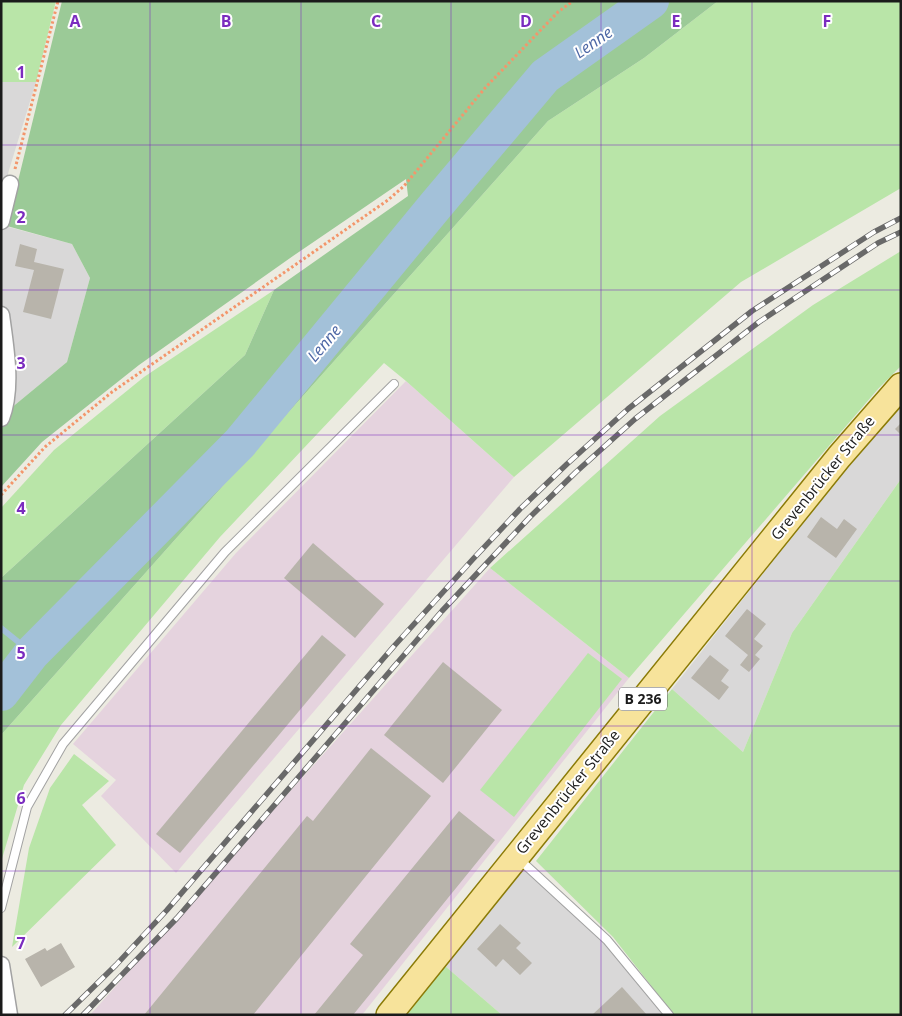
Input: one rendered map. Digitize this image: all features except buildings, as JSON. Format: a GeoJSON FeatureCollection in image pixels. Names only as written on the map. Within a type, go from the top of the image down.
{"type":"FeatureCollection","features":[{"type":"Feature","properties":{"kind":"main road","name":"Grevenbrücker Straße"},"geometry":{"type":"LineString","coordinates":[[389,1015],[839,457],[901,386]]}},
{"type":"Feature","properties":{"kind":"street"},"geometry":{"type":"LineString","coordinates":[[1,221],[10,184]]}},
{"type":"Feature","properties":{"kind":"street"},"geometry":{"type":"LineString","coordinates":[[1,315],[8,360],[5,409],[1,418]]}},
{"type":"Feature","properties":{"kind":"street"},"geometry":{"type":"LineString","coordinates":[[1,965],[9,1015]]}},
{"type":"Feature","properties":{"kind":"lane"},"geometry":{"type":"LineString","coordinates":[[1,908],[27,806],[63,744],[225,552],[394,384]]}},
{"type":"Feature","properties":{"kind":"lane"},"geometry":{"type":"LineString","coordinates":[[516,856],[607,940],[668,1015]]}},
{"type":"Feature","properties":{"kind":"path"},"geometry":{"type":"LineString","coordinates":[[10,184],[58,1]]}},
{"type":"Feature","properties":{"kind":"path"},"geometry":{"type":"LineString","coordinates":[[1,496],[45,448],[112,392],[388,200],[404,186],[484,88],[558,12],[573,1]]}},
{"type":"Feature","properties":{"kind":"shaded area"},"geometry":{"type":"Polygon","coordinates":[[[1,82],[36,82],[1,203],[1,82]]]}},
{"type":"Feature","properties":{"kind":"shaded area"},"geometry":{"type":"Polygon","coordinates":[[[1,225],[72,244],[90,278],[67,362],[10,409],[1,409],[1,225]]]}},
{"type":"Feature","properties":{"kind":"shaded area"},"geometry":{"type":"Polygon","coordinates":[[[406,381],[514,477],[176,873],[101,796],[116,780],[73,744],[236,553],[406,381]]]}},
{"type":"Feature","properties":{"kind":"shaded area"},"geometry":{"type":"Polygon","coordinates":[[[901,399],[901,479],[792,633],[743,752],[672,689],[901,399]]]}},
{"type":"Feature","properties":{"kind":"shaded area"},"geometry":{"type":"Polygon","coordinates":[[[490,568],[629,678],[362,1015],[90,1015],[490,568]]]}},
{"type":"Feature","properties":{"kind":"shaded area"},"geometry":{"type":"Polygon","coordinates":[[[524,869],[604,942],[664,1015],[502,1015],[445,966],[524,869]]]}},
{"type":"Feature","properties":{"kind":"green space"},"geometry":{"type":"Polygon","coordinates":[[[1,1],[56,1],[36,82],[1,82],[1,1]]]}},
{"type":"Feature","properties":{"kind":"green space"},"geometry":{"type":"Polygon","coordinates":[[[62,1],[718,1],[644,58],[548,121],[1,735],[1,578],[245,355],[274,290],[408,196],[406,179],[139,365],[42,442],[1,487],[1,430],[10,409],[67,362],[90,278],[72,244],[7,226],[62,1]]]}},
{"type":"Feature","properties":{"kind":"green space"},"geometry":{"type":"Polygon","coordinates":[[[718,1],[901,1],[901,188],[741,282],[514,477],[384,363],[220,537],[61,725],[24,785],[1,862],[1,735],[548,121],[644,58],[718,1]]]}},
{"type":"Feature","properties":{"kind":"green space"},"geometry":{"type":"Polygon","coordinates":[[[901,251],[901,366],[878,389],[629,678],[490,568],[660,416],[813,305],[901,251]]]}},
{"type":"Feature","properties":{"kind":"green space"},"geometry":{"type":"Polygon","coordinates":[[[274,290],[245,355],[1,578],[1,508],[54,450],[144,377],[274,290]]]}},
{"type":"Feature","properties":{"kind":"green space"},"geometry":{"type":"Polygon","coordinates":[[[901,479],[901,1015],[674,1015],[613,937],[536,861],[672,689],[743,752],[792,633],[901,479]]]}},
{"type":"Feature","properties":{"kind":"green space"},"geometry":{"type":"Polygon","coordinates":[[[588,653],[622,679],[514,817],[480,790],[588,653]]]}},
{"type":"Feature","properties":{"kind":"green space"},"geometry":{"type":"Polygon","coordinates":[[[74,754],[109,781],[82,805],[116,845],[12,947],[29,848],[50,788],[74,754]]]}},
{"type":"Feature","properties":{"kind":"green space"},"geometry":{"type":"Polygon","coordinates":[[[445,966],[502,1015],[407,1015],[445,966]]]}},
{"type":"Feature","properties":{"kind":"waterway","name":"Lenne"},"geometry":{"type":"LineString","coordinates":[[1,693],[32,653],[240,443],[545,76],[651,1]]}},
{"type":"Feature","properties":{"kind":"waterway"},"geometry":{"type":"LineString","coordinates":[[1,628],[32,653]]}},
{"type":"Feature","properties":{"kind":"railway"},"geometry":{"type":"LineString","coordinates":[[65,1015],[116,965],[167,910],[395,645],[474,558],[520,509],[567,464],[628,409],[752,311],[874,232],[901,218]]}},
{"type":"Feature","properties":{"kind":"railway"},"geometry":{"type":"LineString","coordinates":[[83,1015],[177,918],[442,611],[530,517],[576,472],[635,419],[759,322],[878,243],[901,232]]}}]}
